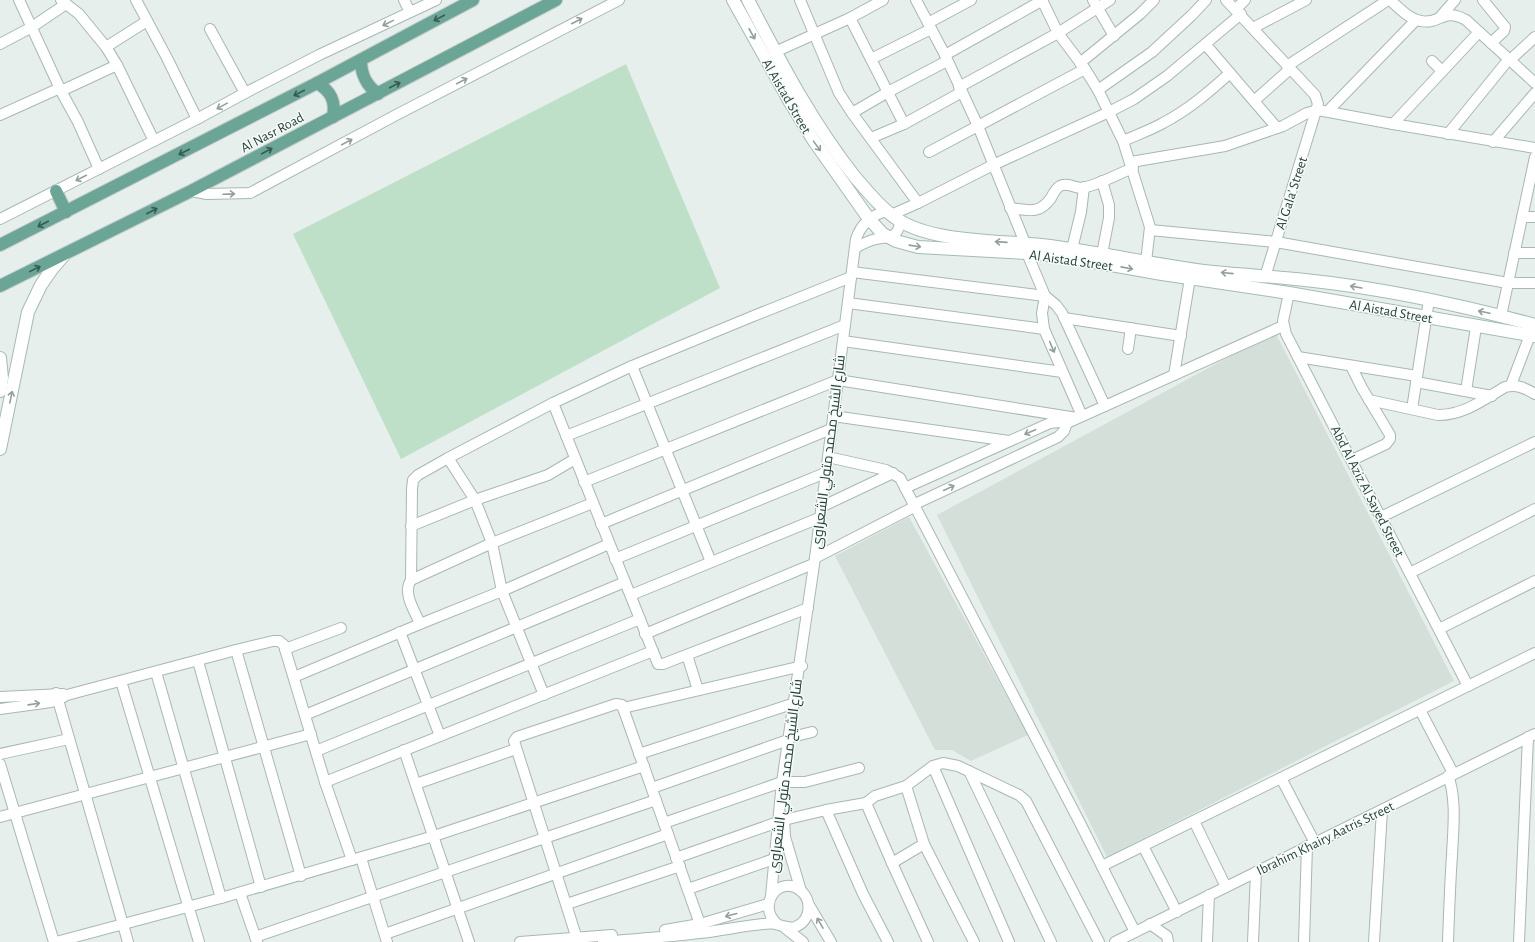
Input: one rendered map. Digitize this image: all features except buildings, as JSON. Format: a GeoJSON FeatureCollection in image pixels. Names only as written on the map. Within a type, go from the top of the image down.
{"type":"FeatureCollection","features":[{"type":"Feature","properties":{"kind":"main road","name":"Al Nasr Road"},"geometry":{"type":"LineString","coordinates":[[0,245],[317,84],[473,0]]}},
{"type":"Feature","properties":{"kind":"main road","name":"Al Nasr Road"},"geometry":{"type":"LineString","coordinates":[[0,286],[191,192],[556,0]]}},
{"type":"Feature","properties":{"kind":"main road","name":"Al Aistad Street"},"geometry":{"type":"LineString","coordinates":[[733,0],[802,122],[869,219],[877,229],[902,244],[918,247],[1072,249],[1204,271],[1340,284],[1429,300],[1501,316],[1533,332]]}},
{"type":"Feature","properties":{"kind":"main road","name":"Al Aistad Street"},"geometry":{"type":"LineString","coordinates":[[748,0],[775,52],[806,105],[838,155],[873,198],[893,216],[920,229],[942,234],[990,241],[1066,257],[1289,293],[1476,327],[1533,332]]}},
{"type":"Feature","properties":{"kind":"main road"},"geometry":{"type":"LineString","coordinates":[[361,60],[363,76],[369,86],[378,94]]}},
{"type":"Feature","properties":{"kind":"main road"},"geometry":{"type":"LineString","coordinates":[[317,84],[324,87],[330,93],[334,105],[333,117]]}},
{"type":"Feature","properties":{"kind":"main road"},"geometry":{"type":"LineString","coordinates":[[56,191],[66,212]]}},
{"type":"Feature","properties":{"kind":"main road"},"geometry":{"type":"LineString","coordinates":[[0,449],[28,312],[41,285],[65,254]]}},
{"type":"Feature","properties":{"kind":"main road"},"geometry":{"type":"LineString","coordinates":[[0,358],[2,378],[0,391]]}},
{"type":"Feature","properties":{"kind":"street"},"geometry":{"type":"LineString","coordinates":[[19,0],[99,169]]}},
{"type":"Feature","properties":{"kind":"street"},"geometry":{"type":"LineString","coordinates":[[136,0],[197,119]]}},
{"type":"Feature","properties":{"kind":"street"},"geometry":{"type":"LineString","coordinates":[[404,0],[410,12]]}},
{"type":"Feature","properties":{"kind":"street"},"geometry":{"type":"LineString","coordinates":[[1,217],[56,191],[319,55],[436,0]]}},
{"type":"Feature","properties":{"kind":"street"},"geometry":{"type":"LineString","coordinates":[[191,192],[207,194],[250,193],[619,0]]}},
{"type":"Feature","properties":{"kind":"street"},"geometry":{"type":"LineString","coordinates":[[800,0],[816,34],[840,93],[852,113],[918,203]]}},
{"type":"Feature","properties":{"kind":"street"},"geometry":{"type":"LineString","coordinates":[[775,52],[850,18],[883,0]]}},
{"type":"Feature","properties":{"kind":"street"},"geometry":{"type":"LineString","coordinates":[[916,0],[946,58],[978,126],[1045,296],[1056,305],[1064,318],[1105,406]]}},
{"type":"Feature","properties":{"kind":"street"},"geometry":{"type":"LineString","coordinates":[[872,59],[971,0]]}},
{"type":"Feature","properties":{"kind":"street"},"geometry":{"type":"LineString","coordinates":[[852,113],[1042,0],[1058,33],[1098,90],[1123,141],[1132,165],[1150,230],[1146,262]]}},
{"type":"Feature","properties":{"kind":"street"},"geometry":{"type":"LineString","coordinates":[[871,138],[904,124],[1058,33],[1096,4],[1110,0]]}},
{"type":"Feature","properties":{"kind":"street"},"geometry":{"type":"LineString","coordinates":[[930,152],[1082,66],[1154,0]]}},
{"type":"Feature","properties":{"kind":"street"},"geometry":{"type":"LineString","coordinates":[[1098,90],[1152,52],[1206,0]]}},
{"type":"Feature","properties":{"kind":"street"},"geometry":{"type":"LineString","coordinates":[[1226,0],[1238,11],[1315,95],[1318,99],[1318,110]]}},
{"type":"Feature","properties":{"kind":"street"},"geometry":{"type":"LineString","coordinates":[[869,219],[878,213],[893,216],[993,165],[1109,112],[1150,89],[1206,45],[1238,11],[1245,0]]}},
{"type":"Feature","properties":{"kind":"street"},"geometry":{"type":"LineString","coordinates":[[1253,28],[1306,0]]}},
{"type":"Feature","properties":{"kind":"street"},"geometry":{"type":"LineString","coordinates":[[1254,102],[1289,67],[1389,0],[1416,20],[1428,22],[1449,15],[1457,16],[1466,20],[1535,83]]}},
{"type":"Feature","properties":{"kind":"street"},"geometry":{"type":"LineString","coordinates":[[1440,17],[1455,0]]}},
{"type":"Feature","properties":{"kind":"street"},"geometry":{"type":"LineString","coordinates":[[1483,0],[1505,27],[1504,31],[1491,42]]}},
{"type":"Feature","properties":{"kind":"street"},"geometry":{"type":"LineString","coordinates":[[0,44],[32,27],[64,2],[79,14],[106,47],[117,65],[154,141]]}},
{"type":"Feature","properties":{"kind":"street"},"geometry":{"type":"LineString","coordinates":[[1096,4],[1114,36]]}},
{"type":"Feature","properties":{"kind":"street"},"geometry":{"type":"LineString","coordinates":[[850,18],[904,124]]}},
{"type":"Feature","properties":{"kind":"street"},"geometry":{"type":"LineString","coordinates":[[1328,112],[1416,20]]}},
{"type":"Feature","properties":{"kind":"street"},"geometry":{"type":"LineString","coordinates":[[106,47],[147,21]]}},
{"type":"Feature","properties":{"kind":"street"},"geometry":{"type":"LineString","coordinates":[[210,29],[245,93]]}},
{"type":"Feature","properties":{"kind":"street"},"geometry":{"type":"LineString","coordinates":[[1393,124],[1479,32]]}},
{"type":"Feature","properties":{"kind":"street"},"geometry":{"type":"LineString","coordinates":[[1448,134],[1510,60],[1535,36]]}},
{"type":"Feature","properties":{"kind":"street"},"geometry":{"type":"LineString","coordinates":[[1206,45],[1277,128]]}},
{"type":"Feature","properties":{"kind":"street"},"geometry":{"type":"LineString","coordinates":[[1432,61],[1442,72]]}},
{"type":"Feature","properties":{"kind":"street"},"geometry":{"type":"LineString","coordinates":[[0,114],[61,90],[117,65]]}},
{"type":"Feature","properties":{"kind":"street"},"geometry":{"type":"LineString","coordinates":[[1123,141],[1162,124],[1186,110],[1230,73]]}},
{"type":"Feature","properties":{"kind":"street"},"geometry":{"type":"LineString","coordinates":[[1493,142],[1535,93]]}},
{"type":"Feature","properties":{"kind":"street"},"geometry":{"type":"LineString","coordinates":[[1010,208],[1034,211],[1046,205],[1055,190],[1065,184],[1084,187],[1102,181],[1132,165],[1225,146],[1277,128],[1307,113],[1318,110],[1493,142],[1535,148]]}},
{"type":"Feature","properties":{"kind":"street","name":"Al Gala' Street"},"geometry":{"type":"LineString","coordinates":[[1265,277],[1318,110]]}},
{"type":"Feature","properties":{"kind":"street"},"geometry":{"type":"LineString","coordinates":[[1501,316],[1522,217],[1532,186],[1535,158]]}},
{"type":"Feature","properties":{"kind":"street"},"geometry":{"type":"LineString","coordinates":[[1102,181],[1109,205],[1110,218],[1102,254]]}},
{"type":"Feature","properties":{"kind":"street"},"geometry":{"type":"LineString","coordinates":[[1072,249],[1081,212],[1084,187]]}},
{"type":"Feature","properties":{"kind":"street"},"geometry":{"type":"LineString","coordinates":[[855,248],[868,241],[890,238],[897,231],[893,216]]}},
{"type":"Feature","properties":{"kind":"street"},"geometry":{"type":"LineString","coordinates":[[1522,217],[1535,217]]}},
{"type":"Feature","properties":{"kind":"street","name":"شارع الشيخ محمد متولي الشعراوى"},"geometry":{"type":"LineString","coordinates":[[769,900],[774,859],[781,821],[790,739],[856,239],[859,230],[869,219]]}},
{"type":"Feature","properties":{"kind":"street"},"geometry":{"type":"LineString","coordinates":[[1150,230],[1276,242],[1508,283],[1535,283]]}},
{"type":"Feature","properties":{"kind":"street"},"geometry":{"type":"LineString","coordinates":[[1514,253],[1535,253]]}},
{"type":"Feature","properties":{"kind":"street"},"geometry":{"type":"LineString","coordinates":[[420,624],[407,593],[408,584],[411,580],[413,480],[418,475],[448,458],[553,403],[632,366],[852,275],[1045,296]]}},
{"type":"Feature","properties":{"kind":"street"},"geometry":{"type":"LineString","coordinates":[[1174,375],[1190,278]]}},
{"type":"Feature","properties":{"kind":"street"},"geometry":{"type":"LineString","coordinates":[[905,488],[1055,422],[1067,423],[1283,326],[1289,293]]}},
{"type":"Feature","properties":{"kind":"street"},"geometry":{"type":"LineString","coordinates":[[1045,296],[1042,312],[1044,329],[1080,417]]}},
{"type":"Feature","properties":{"kind":"street"},"geometry":{"type":"LineString","coordinates":[[1412,409],[1429,300]]}},
{"type":"Feature","properties":{"kind":"street"},"geometry":{"type":"LineString","coordinates":[[848,303],[1044,329]]}},
{"type":"Feature","properties":{"kind":"street"},"geometry":{"type":"LineString","coordinates":[[1064,318],[1181,336]]}},
{"type":"Feature","properties":{"kind":"street"},"geometry":{"type":"LineString","coordinates":[[566,436],[845,325]]}},
{"type":"Feature","properties":{"kind":"street","name":"Abd Al Aziz Al Sayed Street"},"geometry":{"type":"LineString","coordinates":[[1283,326],[1468,686]]}},
{"type":"Feature","properties":{"kind":"street"},"geometry":{"type":"LineString","coordinates":[[1466,391],[1476,327]]}},
{"type":"Feature","properties":{"kind":"street"},"geometry":{"type":"LineString","coordinates":[[1128,349],[1131,328]]}},
{"type":"Feature","properties":{"kind":"street"},"geometry":{"type":"LineString","coordinates":[[1511,385],[1533,332]]}},
{"type":"Feature","properties":{"kind":"street"},"geometry":{"type":"LineString","coordinates":[[843,341],[1062,372]]}},
{"type":"Feature","properties":{"kind":"street"},"geometry":{"type":"LineString","coordinates":[[1298,357],[1417,379],[1492,396]]}},
{"type":"Feature","properties":{"kind":"street"},"geometry":{"type":"LineString","coordinates":[[632,366],[710,562]]}},
{"type":"Feature","properties":{"kind":"street"},"geometry":{"type":"LineString","coordinates":[[1351,366],[1362,388],[1389,432],[1390,439],[1386,444],[1352,460]]}},
{"type":"Feature","properties":{"kind":"street"},"geometry":{"type":"LineString","coordinates":[[584,482],[838,380],[1080,417]]}},
{"type":"Feature","properties":{"kind":"street"},"geometry":{"type":"LineString","coordinates":[[1369,400],[1438,415],[1454,414],[1466,410],[1511,385],[1523,388],[1535,394]]}},
{"type":"Feature","properties":{"kind":"street"},"geometry":{"type":"LineString","coordinates":[[553,403],[657,662],[662,665],[808,608]]}},
{"type":"Feature","properties":{"kind":"street"},"geometry":{"type":"LineString","coordinates":[[833,416],[1009,441]]}},
{"type":"Feature","properties":{"kind":"street"},"geometry":{"type":"LineString","coordinates":[[645,634],[814,561],[914,506],[1058,437],[1064,431],[1067,423]]}},
{"type":"Feature","properties":{"kind":"street"},"geometry":{"type":"LineString","coordinates":[[601,524],[831,429]]}},
{"type":"Feature","properties":{"kind":"street"},"geometry":{"type":"LineString","coordinates":[[1381,517],[1535,442]]}},
{"type":"Feature","properties":{"kind":"street"},"geometry":{"type":"LineString","coordinates":[[828,457],[886,470],[900,478],[1135,932]]}},
{"type":"Feature","properties":{"kind":"street"},"geometry":{"type":"LineString","coordinates":[[448,458],[475,500],[492,543],[502,592],[544,695]]}},
{"type":"Feature","properties":{"kind":"street"},"geometry":{"type":"LineString","coordinates":[[412,526],[475,500],[548,475],[575,459]]}},
{"type":"Feature","properties":{"kind":"street"},"geometry":{"type":"LineString","coordinates":[[615,558],[826,473]]}},
{"type":"Feature","properties":{"kind":"street"},"geometry":{"type":"LineString","coordinates":[[821,507],[893,474]]}},
{"type":"Feature","properties":{"kind":"street"},"geometry":{"type":"LineString","coordinates":[[411,580],[492,543],[593,502]]}},
{"type":"Feature","properties":{"kind":"street"},"geometry":{"type":"LineString","coordinates":[[1410,573],[1535,509]]}},
{"type":"Feature","properties":{"kind":"street"},"geometry":{"type":"LineString","coordinates":[[630,595],[819,518]]}},
{"type":"Feature","properties":{"kind":"street"},"geometry":{"type":"LineString","coordinates":[[294,677],[400,632],[502,592],[609,544]]}},
{"type":"Feature","properties":{"kind":"street"},"geometry":{"type":"LineString","coordinates":[[1439,629],[1535,581]]}},
{"type":"Feature","properties":{"kind":"street"},"geometry":{"type":"LineString","coordinates":[[305,715],[625,582]]}},
{"type":"Feature","properties":{"kind":"street"},"geometry":{"type":"LineString","coordinates":[[316,751],[640,619]]}},
{"type":"Feature","properties":{"kind":"street"},"geometry":{"type":"LineString","coordinates":[[285,649],[341,628]]}},
{"type":"Feature","properties":{"kind":"street"},"geometry":{"type":"LineString","coordinates":[[400,632],[440,736]]}},
{"type":"Feature","properties":{"kind":"street"},"geometry":{"type":"LineString","coordinates":[[0,709],[121,681],[276,640],[282,643],[294,677],[325,782],[373,897],[386,938],[458,908],[668,834]]}},
{"type":"Feature","properties":{"kind":"street"},"geometry":{"type":"LineString","coordinates":[[236,650],[301,876]]}},
{"type":"Feature","properties":{"kind":"street"},"geometry":{"type":"LineString","coordinates":[[325,782],[652,651]]}},
{"type":"Feature","properties":{"kind":"street"},"geometry":{"type":"LineString","coordinates":[[1102,866],[1535,653]]}},
{"type":"Feature","properties":{"kind":"street"},"geometry":{"type":"LineString","coordinates":[[687,655],[698,690]]}},
{"type":"Feature","properties":{"kind":"street"},"geometry":{"type":"LineString","coordinates":[[198,661],[260,887]]}},
{"type":"Feature","properties":{"kind":"street"},"geometry":{"type":"LineString","coordinates":[[623,708],[801,663]]}},
{"type":"Feature","properties":{"kind":"street"},"geometry":{"type":"LineString","coordinates":[[156,672],[221,898]]}},
{"type":"Feature","properties":{"kind":"street"},"geometry":{"type":"LineString","coordinates":[[121,681],[199,942]]}},
{"type":"Feature","properties":{"kind":"street"},"geometry":{"type":"LineString","coordinates":[[0,697],[60,696]]}},
{"type":"Feature","properties":{"kind":"street"},"geometry":{"type":"LineString","coordinates":[[60,696],[69,739],[128,942]]}},
{"type":"Feature","properties":{"kind":"street"},"geometry":{"type":"LineString","coordinates":[[639,754],[796,702]]}},
{"type":"Feature","properties":{"kind":"street"},"geometry":{"type":"LineString","coordinates":[[578,940],[514,741],[517,737],[616,704],[622,705],[700,924]]}},
{"type":"Feature","properties":{"kind":"street"},"geometry":{"type":"LineString","coordinates":[[1420,710],[1451,774],[1453,825],[1448,942]]}},
{"type":"Feature","properties":{"kind":"street"},"geometry":{"type":"LineString","coordinates":[[652,788],[812,732]]}},
{"type":"Feature","properties":{"kind":"street"},"geometry":{"type":"LineString","coordinates":[[0,817],[311,734]]}},
{"type":"Feature","properties":{"kind":"street"},"geometry":{"type":"LineString","coordinates":[[1519,942],[1531,736]]}},
{"type":"Feature","properties":{"kind":"street","name":"Ibrahim Khairy Aatris Street"},"geometry":{"type":"LineString","coordinates":[[1115,942],[1382,810],[1451,774],[1531,736]]}},
{"type":"Feature","properties":{"kind":"street"},"geometry":{"type":"LineString","coordinates":[[0,754],[69,739]]}},
{"type":"Feature","properties":{"kind":"street"},"geometry":{"type":"LineString","coordinates":[[416,784],[516,749]]}},
{"type":"Feature","properties":{"kind":"street"},"geometry":{"type":"LineString","coordinates":[[404,750],[469,942]]}},
{"type":"Feature","properties":{"kind":"street"},"geometry":{"type":"LineString","coordinates":[[567,904],[781,821],[826,810],[866,803],[875,796],[906,786],[933,766],[943,763],[958,766],[969,771],[1018,795],[1026,801],[1099,942]]}},
{"type":"Feature","properties":{"kind":"street"},"geometry":{"type":"LineString","coordinates":[[0,764],[55,942],[123,925],[301,876],[434,836],[644,766]]}},
{"type":"Feature","properties":{"kind":"street"},"geometry":{"type":"LineString","coordinates":[[933,766],[1010,942]]}},
{"type":"Feature","properties":{"kind":"street"},"geometry":{"type":"LineString","coordinates":[[664,823],[785,782],[805,782],[859,768]]}},
{"type":"Feature","properties":{"kind":"street"},"geometry":{"type":"LineString","coordinates":[[969,771],[1051,942]]}},
{"type":"Feature","properties":{"kind":"street"},"geometry":{"type":"LineString","coordinates":[[1281,778],[1311,844],[1304,942]]}},
{"type":"Feature","properties":{"kind":"street"},"geometry":{"type":"LineString","coordinates":[[906,786],[924,844],[974,942]]}},
{"type":"Feature","properties":{"kind":"street"},"geometry":{"type":"LineString","coordinates":[[240,893],[256,940],[373,897],[656,800]]}},
{"type":"Feature","properties":{"kind":"street"},"geometry":{"type":"LineString","coordinates":[[866,803],[928,942]]}},
{"type":"Feature","properties":{"kind":"street"},"geometry":{"type":"LineString","coordinates":[[826,810],[864,894],[888,942]]}},
{"type":"Feature","properties":{"kind":"street"},"geometry":{"type":"LineString","coordinates":[[1374,942],[1382,810]]}},
{"type":"Feature","properties":{"kind":"street","name":"شارع الشيخ محمد متولي الشعراوى"},"geometry":{"type":"LineString","coordinates":[[781,821],[784,837],[801,891]]}},
{"type":"Feature","properties":{"kind":"street"},"geometry":{"type":"LineString","coordinates":[[1194,821],[1226,887]]}},
{"type":"Feature","properties":{"kind":"street"},"geometry":{"type":"LineString","coordinates":[[892,863],[924,844]]}},
{"type":"Feature","properties":{"kind":"street"},"geometry":{"type":"LineString","coordinates":[[1143,846],[1176,912]]}},
{"type":"Feature","properties":{"kind":"street"},"geometry":{"type":"LineString","coordinates":[[688,889],[774,859]]}},
{"type":"Feature","properties":{"kind":"street"},"geometry":{"type":"LineString","coordinates":[[1253,942],[1256,872]]}},
{"type":"Feature","properties":{"kind":"street"},"geometry":{"type":"LineString","coordinates":[[520,942],[578,940],[672,929],[700,924],[769,900],[778,889],[782,887],[792,887],[801,891],[808,899],[809,904],[831,942]]}},
{"type":"Feature","properties":{"kind":"street"},"geometry":{"type":"LineString","coordinates":[[1208,942],[1209,895]]}},
{"type":"Feature","properties":{"kind":"street"},"geometry":{"type":"LineString","coordinates":[[769,900],[769,915],[776,924]]}},
{"type":"Feature","properties":{"kind":"street"},"geometry":{"type":"LineString","coordinates":[[786,928],[796,926],[805,920],[809,910],[809,904]]}},
{"type":"Feature","properties":{"kind":"street"},"geometry":{"type":"LineString","coordinates":[[602,942],[700,933],[752,925],[776,924],[786,928],[803,942]]}},
{"type":"Feature","properties":{"kind":"street"},"geometry":{"type":"LineString","coordinates":[[1150,924],[1167,936],[1168,942]]}},
{"type":"Feature","properties":{"kind":"shaded area"},"geometry":{"type":"Polygon","coordinates":[[[1275,332],[1454,681],[1107,857],[937,515],[1275,332]]]}},
{"type":"Feature","properties":{"kind":"shaded area"},"geometry":{"type":"Polygon","coordinates":[[[909,517],[1028,735],[971,761],[952,750],[935,750],[835,556],[909,517]]]}},
{"type":"Feature","properties":{"kind":"green space"},"geometry":{"type":"Polygon","coordinates":[[[626,64],[720,288],[401,459],[293,234],[626,64]]]}}]}
